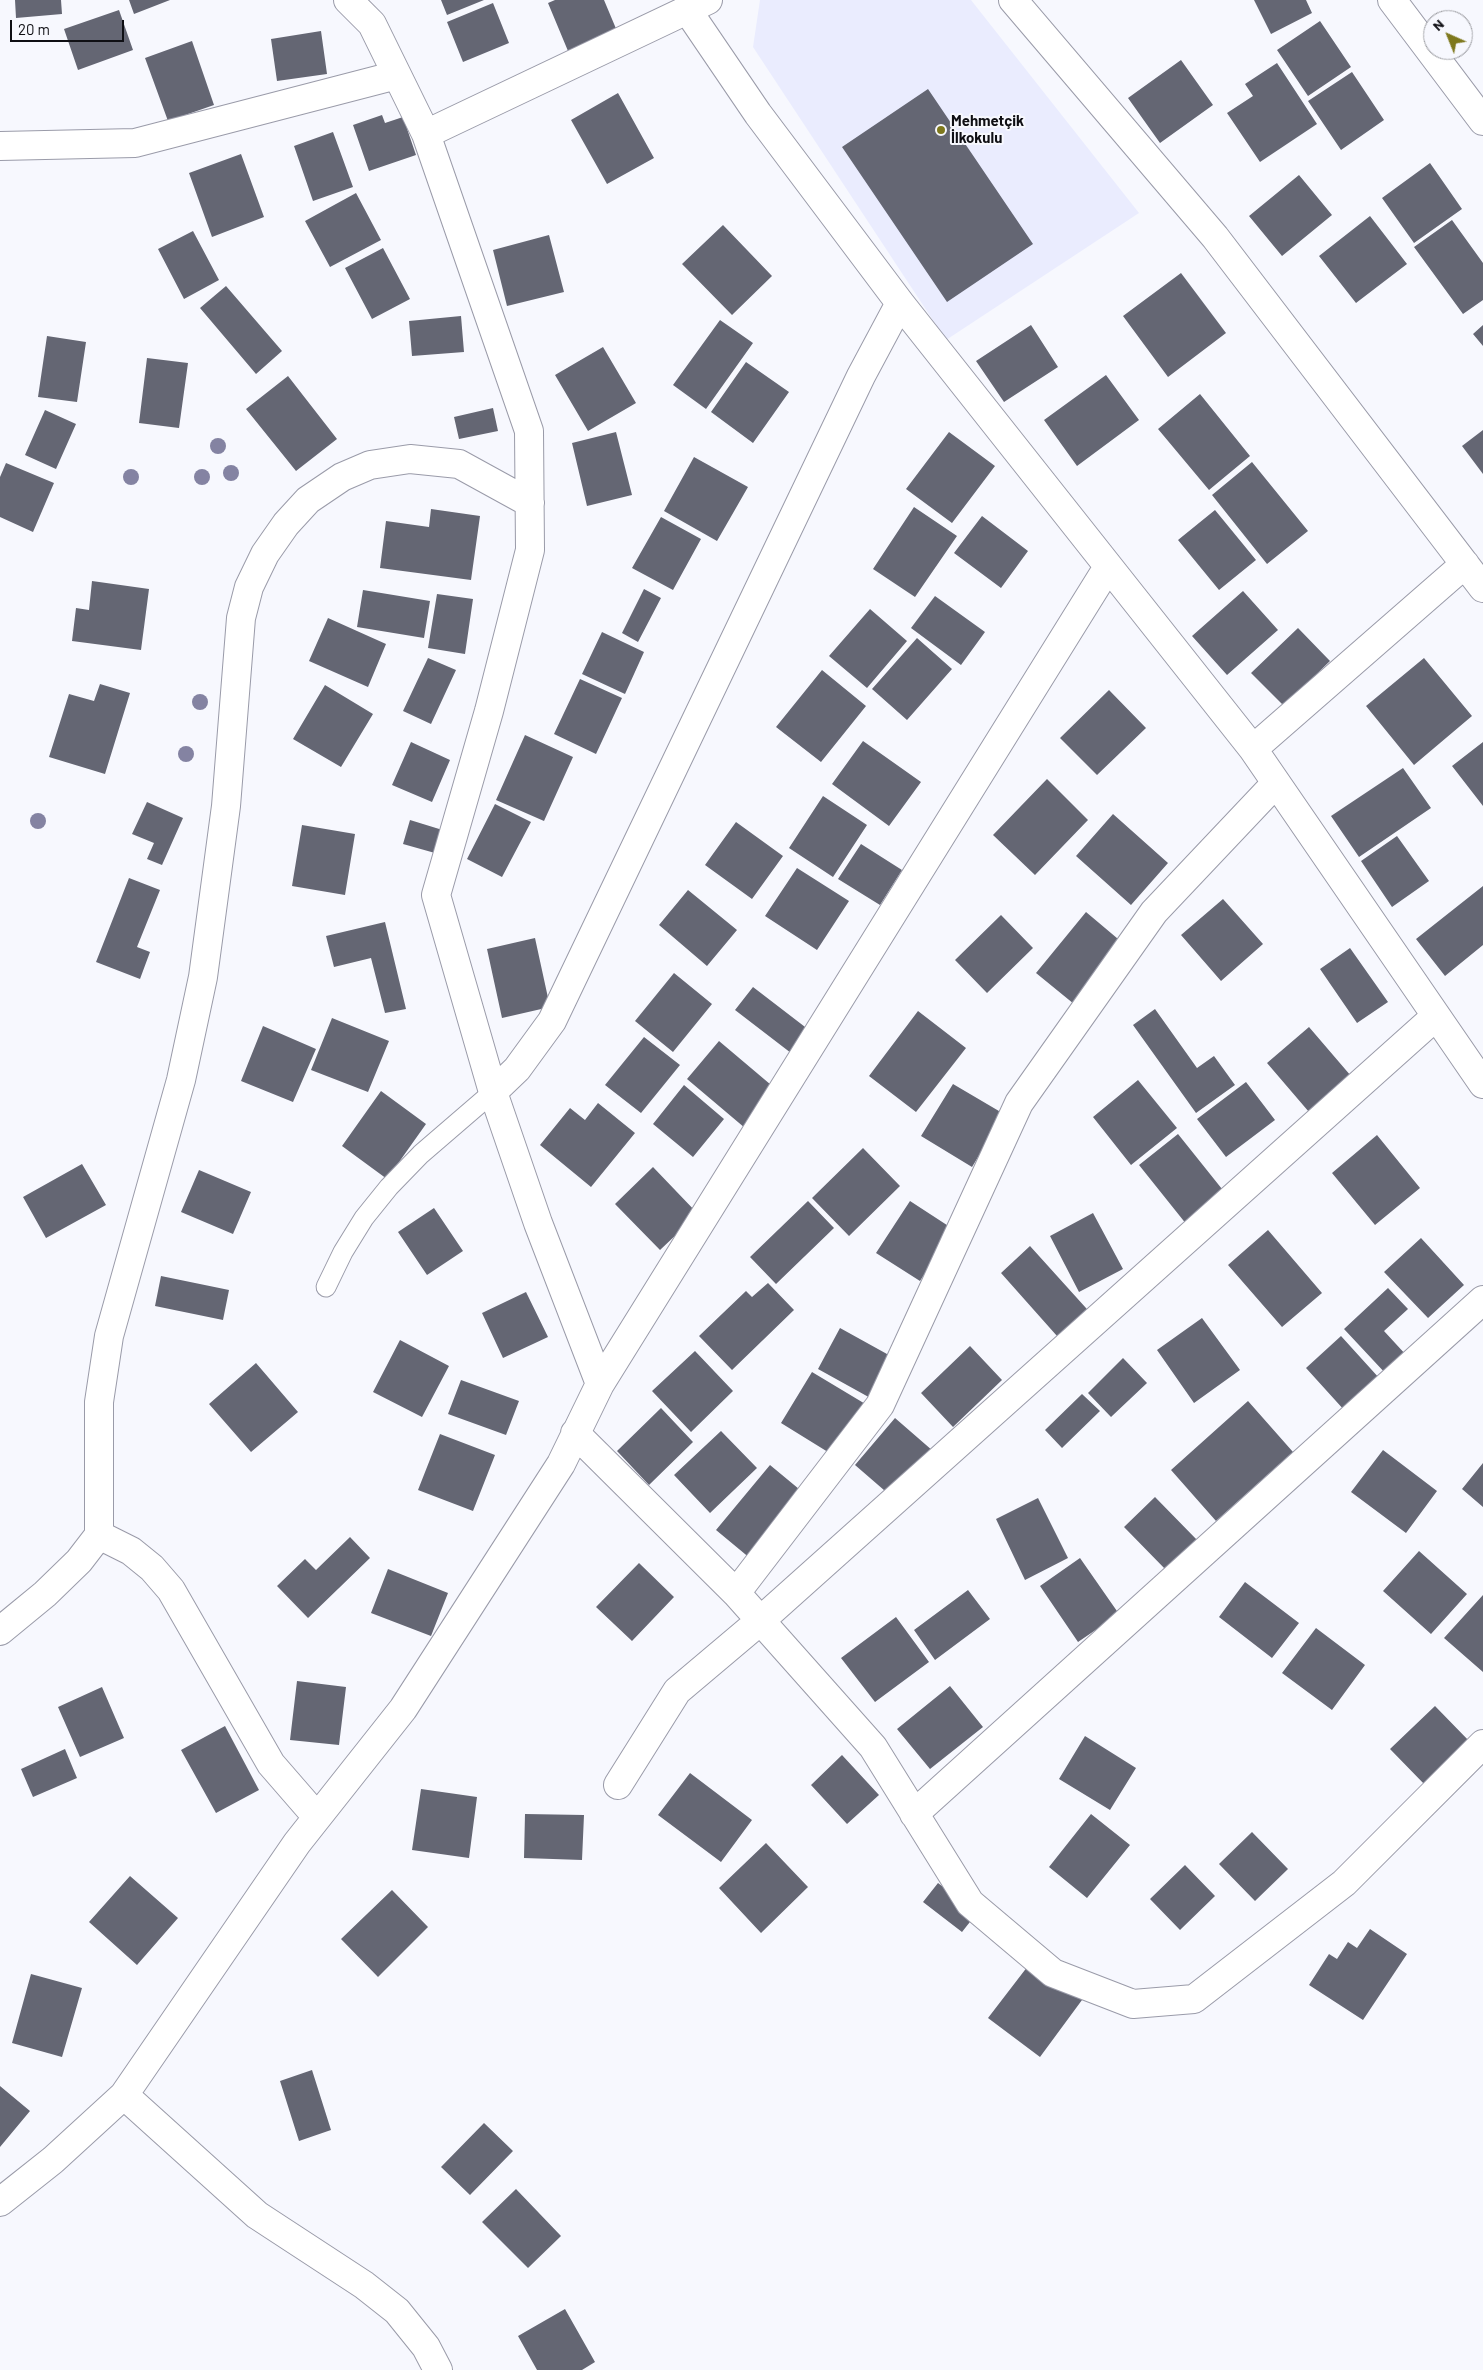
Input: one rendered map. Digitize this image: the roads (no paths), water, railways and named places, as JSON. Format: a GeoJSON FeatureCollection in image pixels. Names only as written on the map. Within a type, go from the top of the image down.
{"type":"FeatureCollection","features":[{"type":"Feature","properties":{"kind":"street"},"geometry":{"type":"LineString","coordinates":[[348,0],[372,24],[426,134],[530,431],[530,550],[489,711],[436,895],[493,1092],[538,1223],[600,1384]]}},
{"type":"Feature","properties":{"kind":"street"},"geometry":{"type":"LineString","coordinates":[[1013,0],[1215,238],[1483,588]]}},
{"type":"Feature","properties":{"kind":"street"},"geometry":{"type":"LineString","coordinates":[[1392,0],[1483,121]]}},
{"type":"Feature","properties":{"kind":"street"},"geometry":{"type":"LineString","coordinates":[[426,134],[698,6],[758,114],[900,303],[1253,749],[1435,1017],[1483,1084]]}},
{"type":"Feature","properties":{"kind":"street"},"geometry":{"type":"LineString","coordinates":[[0,146],[135,143],[397,75]]}},
{"type":"Feature","properties":{"kind":"street"},"geometry":{"type":"LineString","coordinates":[[493,1092],[517,1069],[552,1021],[856,384],[900,303]]}},
{"type":"Feature","properties":{"kind":"street"},"geometry":{"type":"LineString","coordinates":[[0,1631],[45,1594],[72,1568],[99,1535],[99,1402],[108,1336],[181,1080],[203,977],[226,806],[241,618],[250,587],[265,554],[286,524],[308,500],[342,477],[370,465],[410,459],[459,464],[530,503]]}},
{"type":"Feature","properties":{"kind":"street"},"geometry":{"type":"LineString","coordinates":[[1253,749],[1465,564]]}},
{"type":"Feature","properties":{"kind":"street"},"geometry":{"type":"LineString","coordinates":[[0,2202],[52,2160],[124,2095],[297,1843],[403,1709],[561,1464],[600,1384],[1108,566]]}},
{"type":"Feature","properties":{"kind":"street"},"geometry":{"type":"LineString","coordinates":[[736,1594],[880,1405],[1019,1103],[1154,912],[1276,783]]}},
{"type":"Feature","properties":{"kind":"street"},"geometry":{"type":"LineString","coordinates":[[618,1785],[676,1691],[760,1621],[1435,1017]]}},
{"type":"Feature","properties":{"kind":"street"},"geometry":{"type":"LineString","coordinates":[[914,1814],[1483,1300]]}},
{"type":"Feature","properties":{"kind":"street"},"geometry":{"type":"LineString","coordinates":[[575,1433],[736,1594],[873,1747],[970,1903],[1053,1973],[1132,2004],[1194,1999],[1344,1883],[1483,1744]]}},
{"type":"Feature","properties":{"kind":"street"},"geometry":{"type":"LineString","coordinates":[[99,1535],[131,1551],[152,1568],[171,1590],[271,1764],[317,1817]]}},
{"type":"Feature","properties":{"kind":"street"},"geometry":{"type":"LineString","coordinates":[[124,2095],[257,2215],[364,2286],[396,2310],[426,2347],[438,2370]]}},
{"type":"Feature","properties":{"kind":"lane"},"geometry":{"type":"LineString","coordinates":[[326,1287],[358,1227],[388,1188],[421,1154],[493,1092]]}},
{"type":"Feature","properties":{"kind":"place","name":"Mehmetçik İlkokulu"},"geometry":{"type":"Point","coordinates":[941,130]}}]}
